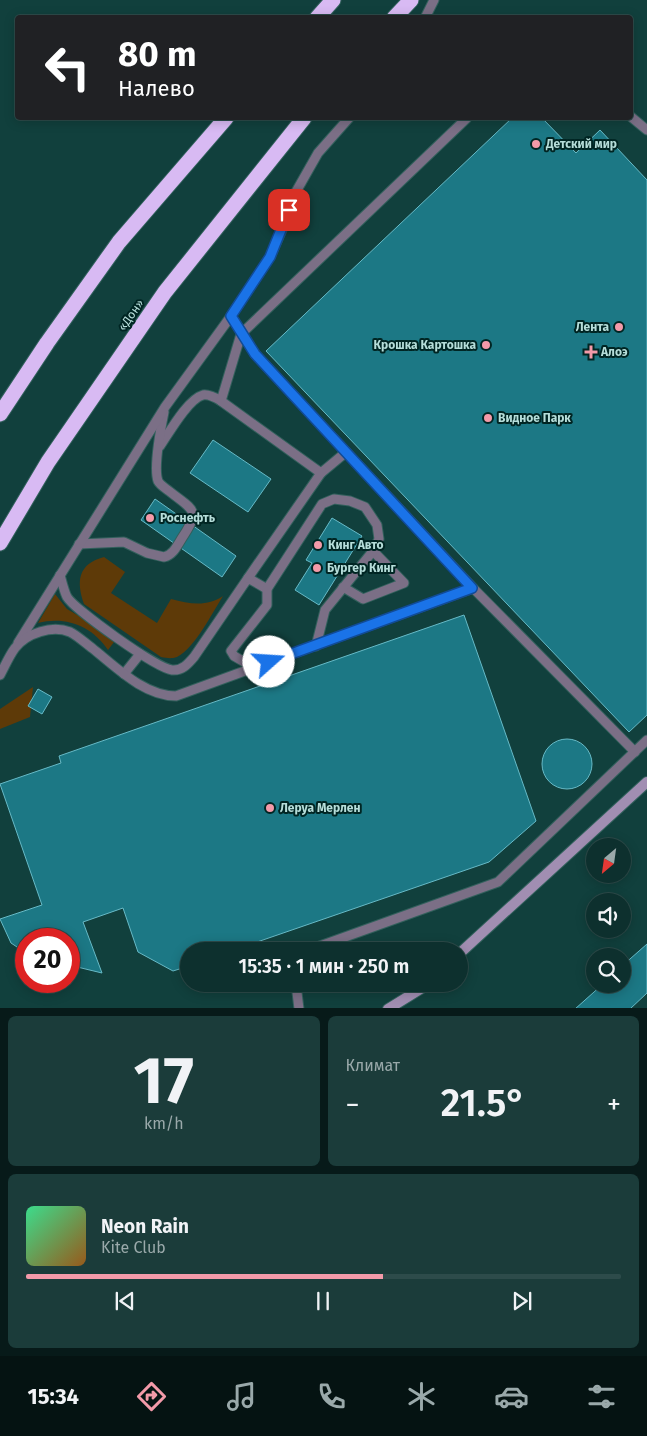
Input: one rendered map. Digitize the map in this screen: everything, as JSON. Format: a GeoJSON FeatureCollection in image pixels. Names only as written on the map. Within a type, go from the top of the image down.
{"type":"FeatureCollection","features":[{"type":"Feature","properties":{"kind":"highway"},"geometry":{"type":"LineString","coordinates":[[320,15],[333,0]]}},
{"type":"Feature","properties":{"kind":"highway"},"geometry":{"type":"LineString","coordinates":[[397,15],[411,0]]}},
{"type":"Feature","properties":{"kind":"highway"},"geometry":{"type":"LineString","coordinates":[[0,414],[47,343],[119,242],[224,120]]}},
{"type":"Feature","properties":{"kind":"highway","name":"«Дон»"},"geometry":{"type":"LineString","coordinates":[[0,543],[48,462],[165,292],[302,120]]}},
{"type":"Feature","properties":{"kind":"main road"},"geometry":{"type":"LineString","coordinates":[[468,946],[647,782]]}},
{"type":"Feature","properties":{"kind":"main road"},"geometry":{"type":"LineString","coordinates":[[388,1008],[414,992]]}},
{"type":"Feature","properties":{"kind":"main road"},"geometry":{"type":"LineString","coordinates":[[400,1008],[417,992]]}},
{"type":"Feature","properties":{"kind":"lane"},"geometry":{"type":"LineString","coordinates":[[426,15],[434,0]]}},
{"type":"Feature","properties":{"kind":"lane"},"geometry":{"type":"LineString","coordinates":[[633,118],[647,130]]}},
{"type":"Feature","properties":{"kind":"lane"},"geometry":{"type":"LineString","coordinates":[[0,675],[165,407],[231,316],[270,257],[285,223],[293,197],[318,153],[347,120]]}},
{"type":"Feature","properties":{"kind":"lane"},"geometry":{"type":"LineString","coordinates":[[221,401],[241,334],[464,120]]}},
{"type":"Feature","properties":{"kind":"lane"},"geometry":{"type":"LineString","coordinates":[[231,316],[255,354],[345,453],[472,588],[635,752]]}},
{"type":"Feature","properties":{"kind":"lane"},"geometry":{"type":"LineString","coordinates":[[158,448],[192,401],[204,395],[214,396],[320,473]]}},
{"type":"Feature","properties":{"kind":"lane"},"geometry":{"type":"LineString","coordinates":[[79,544],[124,542],[158,556],[169,556],[194,521],[194,516],[188,506],[157,479],[158,448],[165,407]]}},
{"type":"Feature","properties":{"kind":"lane"},"geometry":{"type":"LineString","coordinates":[[60,575],[67,596],[76,606],[140,654],[167,669],[185,668],[320,473],[345,453]]}},
{"type":"Feature","properties":{"kind":"lane"},"geometry":{"type":"LineString","coordinates":[[253,667],[234,656],[231,651],[266,605],[267,589],[322,504],[334,499],[350,501],[365,507],[377,525],[379,539],[373,551],[326,610],[316,646]]}},
{"type":"Feature","properties":{"kind":"lane"},"geometry":{"type":"LineString","coordinates":[[343,587],[363,599],[404,584],[373,551]]}},
{"type":"Feature","properties":{"kind":"lane"},"geometry":{"type":"LineString","coordinates":[[248,578],[267,589]]}},
{"type":"Feature","properties":{"kind":"lane"},"geometry":{"type":"LineString","coordinates":[[15,648],[36,633],[59,629],[72,633],[124,674],[152,691],[165,696],[176,696],[472,588]]}},
{"type":"Feature","properties":{"kind":"lane"},"geometry":{"type":"LineString","coordinates":[[124,674],[140,654]]}},
{"type":"Feature","properties":{"kind":"lane"},"geometry":{"type":"LineString","coordinates":[[331,942],[498,882],[647,740]]}},
{"type":"Feature","properties":{"kind":"lane"},"geometry":{"type":"LineString","coordinates":[[297,992],[300,1008]]}},
{"type":"Feature","properties":{"kind":"shaded area"},"geometry":{"type":"Polygon","coordinates":[[[104,557],[125,572],[111,593],[157,623],[171,599],[198,604],[211,602],[223,596],[203,630],[184,652],[177,657],[161,657],[84,604],[80,588],[81,574],[89,564],[104,557]]]}},
{"type":"Feature","properties":{"kind":"shaded area"},"geometry":{"type":"Polygon","coordinates":[[[55,594],[67,609],[84,619],[114,642],[108,650],[94,635],[77,625],[58,621],[38,623],[55,594]]]}},
{"type":"Feature","properties":{"kind":"shaded area"},"geometry":{"type":"Polygon","coordinates":[[[33,687],[30,717],[0,729],[0,709],[33,687]]]}},
{"type":"Feature","properties":{"kind":"building","name":"Видное Парк"},"geometry":{"type":"Polygon","coordinates":[[[510,120],[544,120],[576,153],[600,130],[647,180],[647,715],[629,732],[266,351],[510,120]]]}},
{"type":"Feature","properties":{"kind":"building"},"geometry":{"type":"Polygon","coordinates":[[[213,440],[271,479],[248,512],[190,473],[213,440]]]}},
{"type":"Feature","properties":{"kind":"building"},"geometry":{"type":"Polygon","coordinates":[[[155,499],[236,556],[222,577],[141,520],[155,499]]]}},
{"type":"Feature","properties":{"kind":"building"},"geometry":{"type":"Polygon","coordinates":[[[332,518],[362,536],[319,605],[295,590],[312,563],[306,560],[332,518]]]}},
{"type":"Feature","properties":{"kind":"building","name":"Леруа Мерлен"},"geometry":{"type":"Polygon","coordinates":[[[464,615],[536,821],[489,862],[257,942],[180,942],[180,969],[173,971],[138,952],[123,908],[83,922],[102,973],[80,968],[80,928],[15,928],[15,946],[11,943],[0,919],[42,905],[0,784],[61,763],[59,756],[464,615]]]}},
{"type":"Feature","properties":{"kind":"building"},"geometry":{"type":"Polygon","coordinates":[[[38,689],[52,697],[42,714],[28,706],[38,689]]]}},
{"type":"Feature","properties":{"kind":"building"},"geometry":{"type":"Polygon","coordinates":[[[567,739],[576,741],[587,750],[592,764],[590,773],[581,784],[567,789],[558,787],[547,778],[542,764],[544,755],[553,744],[567,739]]]}},
{"type":"Feature","properties":{"kind":"building"},"geometry":{"type":"Polygon","coordinates":[[[647,944],[647,993],[631,1008],[576,1008],[593,993],[631,993],[631,958],[647,944]]]}},
{"type":"Feature","properties":{"kind":"place","name":"Детский мир"},"geometry":{"type":"Point","coordinates":[536,144]}},
{"type":"Feature","properties":{"kind":"place","name":"Лента"},"geometry":{"type":"Point","coordinates":[619,327]}},
{"type":"Feature","properties":{"kind":"place","name":"Крошка Картошка"},"geometry":{"type":"Point","coordinates":[486,345]}},
{"type":"Feature","properties":{"kind":"place","name":"Алоэ"},"geometry":{"type":"Point","coordinates":[591,352]}},
{"type":"Feature","properties":{"kind":"place","name":"Видное Парк"},"geometry":{"type":"Point","coordinates":[488,418]}},
{"type":"Feature","properties":{"kind":"place","name":"Роснефть"},"geometry":{"type":"Point","coordinates":[150,518]}},
{"type":"Feature","properties":{"kind":"place","name":"Кинг Авто"},"geometry":{"type":"Point","coordinates":[318,545]}},
{"type":"Feature","properties":{"kind":"place","name":"Бургер Кинг"},"geometry":{"type":"Point","coordinates":[317,568]}},
{"type":"Feature","properties":{"kind":"place","name":"Леруа Мерлен"},"geometry":{"type":"Point","coordinates":[270,808]}},
{"type":"Feature","properties":{"kind":"route"},"geometry":{"type":"LineString","coordinates":[[269,662],[472,588],[255,354],[231,316],[270,257],[289,210]]}}]}
